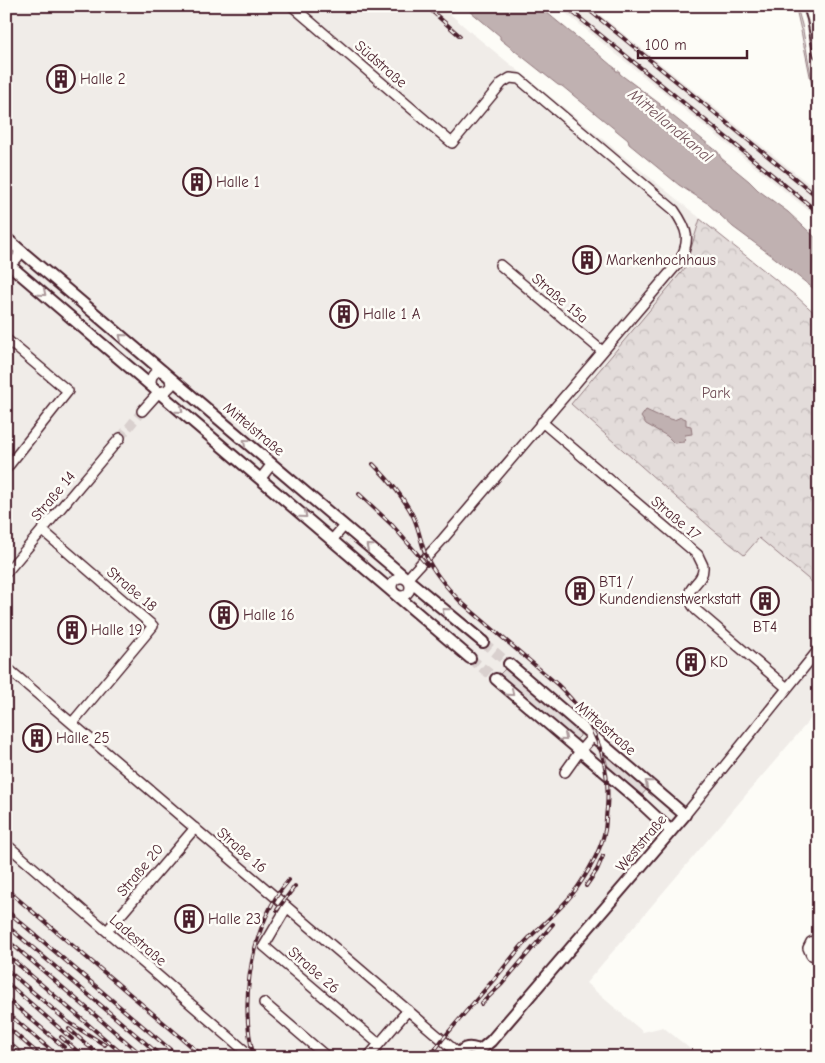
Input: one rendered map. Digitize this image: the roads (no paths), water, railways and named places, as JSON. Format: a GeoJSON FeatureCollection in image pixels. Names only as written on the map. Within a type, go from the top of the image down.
{"type":"FeatureCollection","features":[{"type":"Feature","properties":{"kind":"street","name":"Südstraße"},"geometry":{"type":"LineString","coordinates":[[292,6],[452,143],[502,84],[510,78],[519,79],[674,210],[683,223],[687,238],[685,250],[679,262],[602,351]]}},
{"type":"Feature","properties":{"kind":"street"},"geometry":{"type":"LineString","coordinates":[[809,6],[818,36],[819,53]]}},
{"type":"Feature","properties":{"kind":"street","name":"Mittelstraße"},"geometry":{"type":"LineString","coordinates":[[6,238],[11,245],[482,642]]}},
{"type":"Feature","properties":{"kind":"street"},"geometry":{"type":"LineString","coordinates":[[6,261],[11,262],[18,258],[19,253],[11,245]]}},
{"type":"Feature","properties":{"kind":"street"},"geometry":{"type":"LineString","coordinates":[[6,261],[470,658]]}},
{"type":"Feature","properties":{"kind":"street","name":"Straße 15a"},"geometry":{"type":"LineString","coordinates":[[500,265],[602,351]]}},
{"type":"Feature","properties":{"kind":"street"},"geometry":{"type":"LineString","coordinates":[[6,339],[68,391],[6,469]]}},
{"type":"Feature","properties":{"kind":"street"},"geometry":{"type":"LineString","coordinates":[[396,594],[392,588],[394,581],[401,578],[407,579],[427,557],[602,351]]}},
{"type":"Feature","properties":{"kind":"street"},"geometry":{"type":"LineString","coordinates":[[158,371],[167,375],[171,386],[167,390],[155,388],[151,378],[154,373],[158,371]]}},
{"type":"Feature","properties":{"kind":"street"},"geometry":{"type":"LineString","coordinates":[[142,411],[155,388]]}},
{"type":"Feature","properties":{"kind":"street","name":"Straße 17"},"geometry":{"type":"LineString","coordinates":[[542,422],[698,555],[703,566],[702,576],[689,592],[689,601],[696,610],[787,688]]}},
{"type":"Feature","properties":{"kind":"street","name":"Straße 14"},"geometry":{"type":"LineString","coordinates":[[6,572],[120,438]]}},
{"type":"Feature","properties":{"kind":"street"},"geometry":{"type":"LineString","coordinates":[[260,478],[272,464]]}},
{"type":"Feature","properties":{"kind":"street"},"geometry":{"type":"LineString","coordinates":[[332,540],[344,526]]}},
{"type":"Feature","properties":{"kind":"street","name":"Straße 18"},"geometry":{"type":"LineString","coordinates":[[42,530],[154,626],[72,723]]}},
{"type":"Feature","properties":{"kind":"street","name":"Weststraße"},"geometry":{"type":"LineString","coordinates":[[459,1055],[469,1047],[476,1049],[481,1054],[685,815],[819,648]]}},
{"type":"Feature","properties":{"kind":"street","name":"Mittelstraße"},"geometry":{"type":"LineString","coordinates":[[509,664],[685,815]]}},
{"type":"Feature","properties":{"kind":"street","name":"Straße 16"},"geometry":{"type":"LineString","coordinates":[[6,667],[459,1055]]}},
{"type":"Feature","properties":{"kind":"street"},"geometry":{"type":"LineString","coordinates":[[496,679],[640,802],[671,831]]}},
{"type":"Feature","properties":{"kind":"street"},"geometry":{"type":"LineString","coordinates":[[565,772],[593,736]]}},
{"type":"Feature","properties":{"kind":"street","name":"Straße 20"},"geometry":{"type":"LineString","coordinates":[[107,931],[195,828]]}},
{"type":"Feature","properties":{"kind":"street","name":"Ladestraße"},"geometry":{"type":"LineString","coordinates":[[6,844],[252,1057]]}},
{"type":"Feature","properties":{"kind":"street","name":"Straße 26"},"geometry":{"type":"LineString","coordinates":[[287,907],[264,946],[379,1044]]}},
{"type":"Feature","properties":{"kind":"street"},"geometry":{"type":"LineString","coordinates":[[819,941],[811,942],[808,948],[811,954],[819,956]]}},
{"type":"Feature","properties":{"kind":"street"},"geometry":{"type":"LineString","coordinates":[[264,1003],[327,1057]]}},
{"type":"Feature","properties":{"kind":"street"},"geometry":{"type":"LineString","coordinates":[[368,1057],[408,1010]]}},
{"type":"Feature","properties":{"kind":"water","name":"Mittellandkanal"},"geometry":{"type":"Polygon","coordinates":[[[464,6],[539,6],[615,68],[616,71],[619,71],[620,74],[660,104],[660,106],[664,107],[665,110],[718,152],[721,158],[758,190],[788,212],[819,241],[819,293],[733,227],[707,203],[679,185],[562,86],[558,85],[500,39],[500,36],[464,6]]]}},
{"type":"Feature","properties":{"kind":"water"},"geometry":{"type":"Polygon","coordinates":[[[646,410],[674,420],[681,417],[686,419],[686,425],[691,426],[692,434],[685,435],[684,442],[674,443],[667,436],[646,424],[641,417],[646,410]]]}},
{"type":"Feature","properties":{"kind":"tunnel"},"geometry":{"type":"LineString","coordinates":[[120,438],[142,411]]}},
{"type":"Feature","properties":{"kind":"tunnel"},"geometry":{"type":"LineString","coordinates":[[483,642],[509,664]]}},
{"type":"Feature","properties":{"kind":"tunnel"},"geometry":{"type":"LineString","coordinates":[[470,658],[496,679]]}},
{"type":"Feature","properties":{"kind":"railway"},"geometry":{"type":"LineString","coordinates":[[426,6],[460,36]]}},
{"type":"Feature","properties":{"kind":"railway"},"geometry":{"type":"LineString","coordinates":[[565,6],[819,213]]}},
{"type":"Feature","properties":{"kind":"railway"},"geometry":{"type":"LineString","coordinates":[[584,6],[819,198]]}},
{"type":"Feature","properties":{"kind":"railway"},"geometry":{"type":"LineString","coordinates":[[373,464],[405,502],[415,521],[426,556],[446,586],[461,602],[558,685],[581,712],[597,740],[606,772],[607,808],[605,830],[598,851],[585,876],[563,905],[518,950],[442,1040],[430,1057]]}},
{"type":"Feature","properties":{"kind":"railway"},"geometry":{"type":"LineString","coordinates":[[359,494],[392,525],[427,565]]}},
{"type":"Feature","properties":{"kind":"railway"},"geometry":{"type":"LineString","coordinates":[[586,886],[597,870],[603,856]]}},
{"type":"Feature","properties":{"kind":"railway"},"geometry":{"type":"LineString","coordinates":[[254,1057],[248,1018],[248,997],[253,956],[266,917],[277,896],[289,880]]}},
{"type":"Feature","properties":{"kind":"railway"},"geometry":{"type":"LineString","coordinates":[[277,910],[295,886]]}},
{"type":"Feature","properties":{"kind":"railway"},"geometry":{"type":"LineString","coordinates":[[6,889],[204,1057]]}},
{"type":"Feature","properties":{"kind":"railway"},"geometry":{"type":"LineString","coordinates":[[6,910],[179,1057]]}},
{"type":"Feature","properties":{"kind":"railway"},"geometry":{"type":"LineString","coordinates":[[481,1004],[502,984],[553,924]]}},
{"type":"Feature","properties":{"kind":"railway"},"geometry":{"type":"LineString","coordinates":[[6,925],[162,1057]]}},
{"type":"Feature","properties":{"kind":"railway"},"geometry":{"type":"LineString","coordinates":[[6,939],[144,1057]]}},
{"type":"Feature","properties":{"kind":"railway"},"geometry":{"type":"LineString","coordinates":[[6,954],[126,1057]]}},
{"type":"Feature","properties":{"kind":"railway"},"geometry":{"type":"LineString","coordinates":[[6,969],[68,1022],[105,1045]]}},
{"type":"Feature","properties":{"kind":"railway"},"geometry":{"type":"LineString","coordinates":[[6,982],[72,1039]]}},
{"type":"Feature","properties":{"kind":"railway"},"geometry":{"type":"LineString","coordinates":[[6,998],[64,1047]]}},
{"type":"Feature","properties":{"kind":"railway"},"geometry":{"type":"LineString","coordinates":[[6,1012],[59,1057]]}},
{"type":"Feature","properties":{"kind":"railway"},"geometry":{"type":"LineString","coordinates":[[6,1026],[42,1057]]}},
{"type":"Feature","properties":{"kind":"railway"},"geometry":{"type":"LineString","coordinates":[[69,1029],[101,1057]]}},
{"type":"Feature","properties":{"kind":"railway"},"geometry":{"type":"LineString","coordinates":[[61,1037],[84,1057]]}},
{"type":"Feature","properties":{"kind":"railway"},"geometry":{"type":"LineString","coordinates":[[6,1040],[25,1057]]}},
{"type":"Feature","properties":{"kind":"place","name":"Halle 2"},"geometry":{"type":"Point","coordinates":[61,79]}},
{"type":"Feature","properties":{"kind":"place","name":"Halle 1"},"geometry":{"type":"Point","coordinates":[197,182]}},
{"type":"Feature","properties":{"kind":"place","name":"Markenhochhaus"},"geometry":{"type":"Point","coordinates":[587,260]}},
{"type":"Feature","properties":{"kind":"place","name":"Halle 1 A"},"geometry":{"type":"Point","coordinates":[344,314]}},
{"type":"Feature","properties":{"kind":"place","name":"BT1 / Kundendienstwerkstatt"},"geometry":{"type":"Point","coordinates":[580,591]}},
{"type":"Feature","properties":{"kind":"place","name":"BT4"},"geometry":{"type":"Point","coordinates":[765,601]}},
{"type":"Feature","properties":{"kind":"place","name":"Halle 16"},"geometry":{"type":"Point","coordinates":[224,615]}},
{"type":"Feature","properties":{"kind":"place","name":"Halle 19"},"geometry":{"type":"Point","coordinates":[72,630]}},
{"type":"Feature","properties":{"kind":"place","name":"KD"},"geometry":{"type":"Point","coordinates":[691,662]}},
{"type":"Feature","properties":{"kind":"place","name":"Halle 25"},"geometry":{"type":"Point","coordinates":[37,738]}},
{"type":"Feature","properties":{"kind":"place","name":"Halle 23"},"geometry":{"type":"Point","coordinates":[189,919]}},
{"type":"Feature","properties":{"kind":"park label","name":"Park"},"geometry":{"type":"Point","coordinates":[716,393]}}]}
